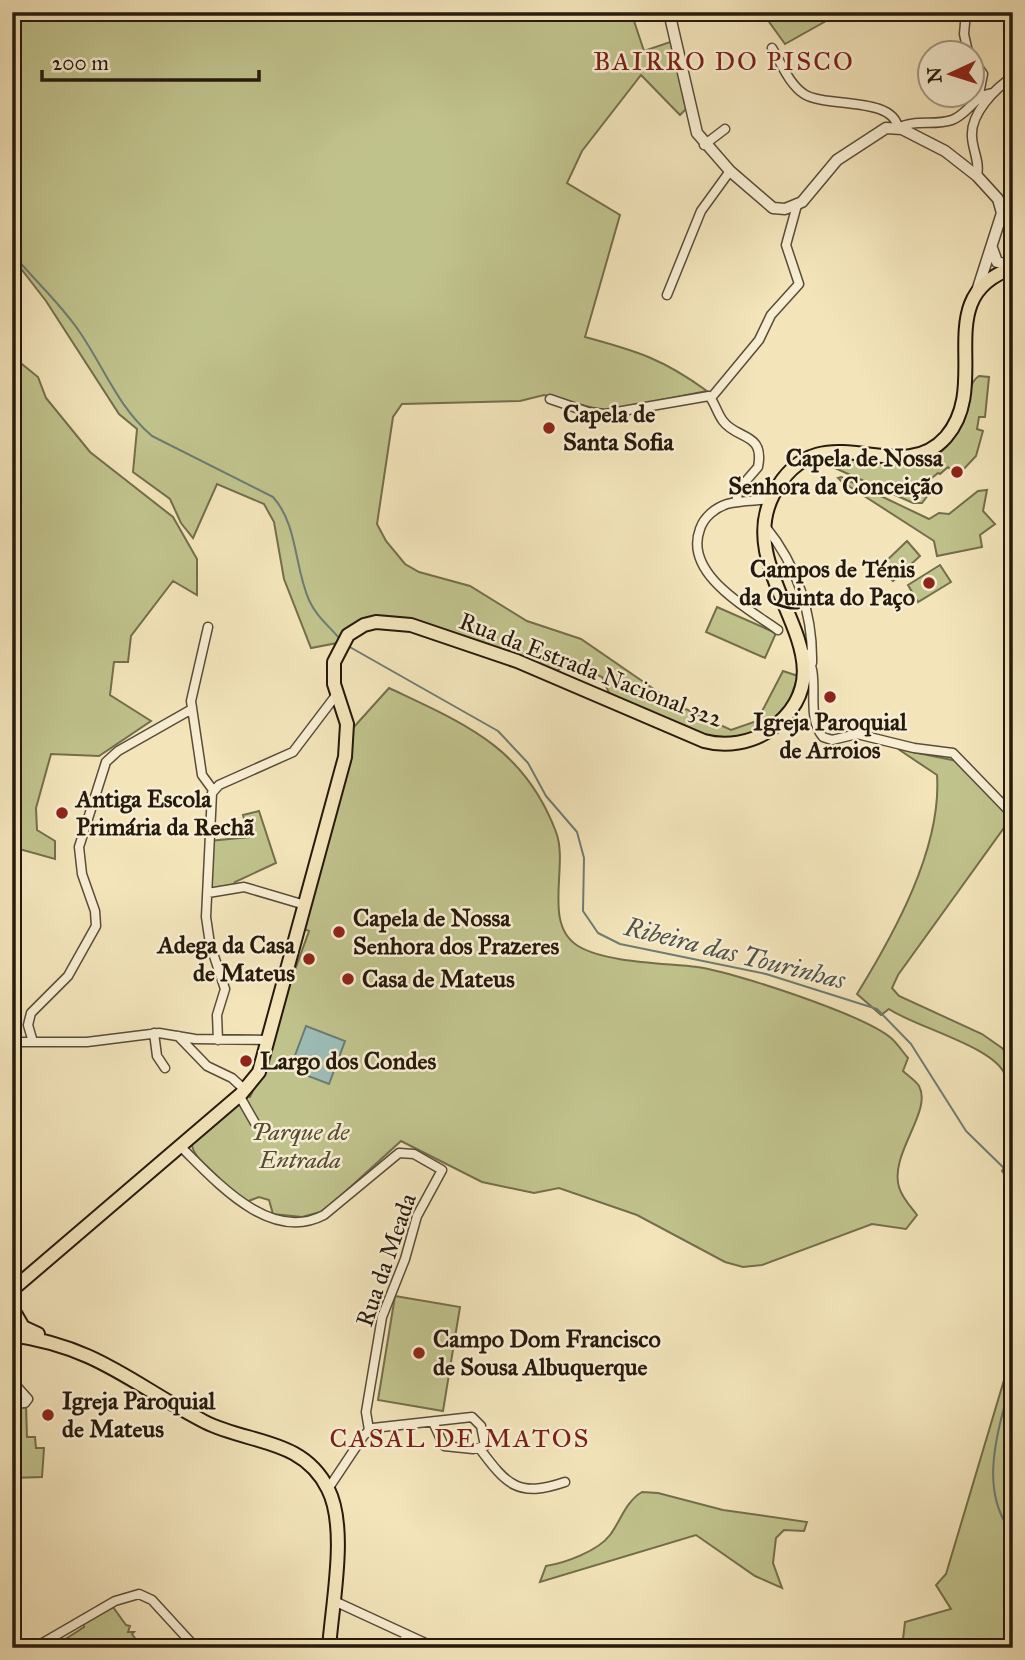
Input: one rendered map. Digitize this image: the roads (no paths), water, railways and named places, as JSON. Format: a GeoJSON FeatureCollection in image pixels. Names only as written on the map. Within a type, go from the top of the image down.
{"type":"FeatureCollection","features":[{"type":"Feature","properties":{"kind":"main road","name":"Rua da Estrada Nacional 322"},"geometry":{"type":"LineString","coordinates":[[26,1277],[242,1093],[259,1072],[347,748],[347,724],[337,694],[333,667],[342,643],[357,628],[372,623],[416,626],[529,665],[696,738],[725,744],[759,736],[787,714],[802,681],[803,651],[767,562],[764,525],[769,505],[791,471],[816,456],[851,450],[909,458],[930,450],[942,440],[957,422],[964,403],[966,319],[977,291],[994,276],[1013,267]]}},
{"type":"Feature","properties":{"kind":"main road"},"geometry":{"type":"LineString","coordinates":[[12,1290],[26,1277]]}},
{"type":"Feature","properties":{"kind":"main road"},"geometry":{"type":"LineString","coordinates":[[12,1296],[26,1277]]}},
{"type":"Feature","properties":{"kind":"main road"},"geometry":{"type":"LineString","coordinates":[[12,1308],[16,1328],[117,1368],[209,1424],[284,1447],[313,1467],[328,1489],[337,1531],[329,1648]]}},
{"type":"Feature","properties":{"kind":"street"},"geometry":{"type":"LineString","coordinates":[[669,12],[692,118],[705,145],[773,208],[785,209],[797,205]]}},
{"type":"Feature","properties":{"kind":"street"},"geometry":{"type":"LineString","coordinates":[[965,38],[966,12]]}},
{"type":"Feature","properties":{"kind":"street"},"geometry":{"type":"LineString","coordinates":[[772,48],[794,85],[806,95],[883,110],[894,118],[898,128],[944,151],[977,176],[1002,206],[1013,213]]}},
{"type":"Feature","properties":{"kind":"street"},"geometry":{"type":"LineString","coordinates":[[986,96],[1013,77]]}},
{"type":"Feature","properties":{"kind":"street"},"geometry":{"type":"LineString","coordinates":[[977,176],[979,164],[972,131],[993,93]]}},
{"type":"Feature","properties":{"kind":"street"},"geometry":{"type":"LineString","coordinates":[[711,398],[759,340],[771,315],[799,284],[786,245],[797,205],[836,160],[878,131],[908,124],[953,120],[967,108]]}},
{"type":"Feature","properties":{"kind":"street"},"geometry":{"type":"LineString","coordinates":[[705,145],[725,129]]}},
{"type":"Feature","properties":{"kind":"street"},"geometry":{"type":"LineString","coordinates":[[667,295],[701,211],[730,171]]}},
{"type":"Feature","properties":{"kind":"street"},"geometry":{"type":"LineString","coordinates":[[977,291],[1002,218],[1002,206]]}},
{"type":"Feature","properties":{"kind":"street"},"geometry":{"type":"LineString","coordinates":[[991,252],[997,262],[1013,267]]}},
{"type":"Feature","properties":{"kind":"street"},"geometry":{"type":"LineString","coordinates":[[991,252],[994,276]]}},
{"type":"Feature","properties":{"kind":"street"},"geometry":{"type":"LineString","coordinates":[[550,399],[588,412],[605,414],[704,396],[711,398],[724,423],[751,439],[758,451],[758,467],[739,489],[736,502]]}},
{"type":"Feature","properties":{"kind":"street"},"geometry":{"type":"LineString","coordinates":[[769,505],[736,502],[716,509],[704,520],[698,536],[700,558],[723,588],[778,631]]}},
{"type":"Feature","properties":{"kind":"street"},"geometry":{"type":"LineString","coordinates":[[764,525],[786,559],[806,606],[811,635],[814,718],[823,737],[832,740],[857,734],[914,748],[953,753],[1013,814]]}},
{"type":"Feature","properties":{"kind":"street"},"geometry":{"type":"LineString","coordinates":[[208,627],[191,694],[202,775],[213,790]]}},
{"type":"Feature","properties":{"kind":"street"},"geometry":{"type":"LineString","coordinates":[[803,651],[812,670]]}},
{"type":"Feature","properties":{"kind":"street"},"geometry":{"type":"LineString","coordinates":[[218,1040],[217,1015],[225,986],[208,938],[207,841],[213,790],[220,784],[290,754],[305,739],[337,694]]}},
{"type":"Feature","properties":{"kind":"street"},"geometry":{"type":"LineString","coordinates":[[33,1042],[28,1021],[31,1013],[68,976],[96,926],[95,911],[82,874],[79,847],[106,762],[118,751],[192,709]]}},
{"type":"Feature","properties":{"kind":"street"},"geometry":{"type":"LineString","coordinates":[[208,893],[242,887],[305,905]]}},
{"type":"Feature","properties":{"kind":"street"},"geometry":{"type":"LineString","coordinates":[[154,1033],[158,1057],[165,1068]]}},
{"type":"Feature","properties":{"kind":"street"},"geometry":{"type":"LineString","coordinates":[[12,1042],[86,1042],[154,1033],[218,1040],[269,1040]]}},
{"type":"Feature","properties":{"kind":"street"},"geometry":{"type":"LineString","coordinates":[[177,1035],[206,1065],[232,1078],[255,1122]]}},
{"type":"Feature","properties":{"kind":"street","name":"Rua da Meada"},"geometry":{"type":"LineString","coordinates":[[180,1146],[244,1205],[264,1215],[288,1220],[314,1219],[324,1215],[399,1153],[417,1155],[442,1170],[417,1216],[405,1259],[384,1310],[366,1412],[369,1430]]}},
{"type":"Feature","properties":{"kind":"street"},"geometry":{"type":"LineString","coordinates":[[12,1381],[29,1399],[25,1403],[12,1404]]}},
{"type":"Feature","properties":{"kind":"street"},"geometry":{"type":"LineString","coordinates":[[328,1489],[369,1430],[433,1422],[474,1418],[481,1426],[485,1448],[444,1446],[433,1422]]}},
{"type":"Feature","properties":{"kind":"street"},"geometry":{"type":"LineString","coordinates":[[480,1449],[502,1478],[518,1487],[536,1490],[565,1482]]}},
{"type":"Feature","properties":{"kind":"street"},"geometry":{"type":"LineString","coordinates":[[34,1648],[115,1601],[139,1594],[152,1600],[197,1648]]}},
{"type":"Feature","properties":{"kind":"street"},"geometry":{"type":"LineString","coordinates":[[332,1600],[436,1648]]}},
{"type":"Feature","properties":{"kind":"street"},"geometry":{"type":"LineString","coordinates":[[404,1648],[405,1635]]}},
{"type":"Feature","properties":{"kind":"water"},"geometry":{"type":"Polygon","coordinates":[[[306,1026],[345,1041],[329,1084],[290,1069],[306,1026]]]}},
{"type":"Feature","properties":{"kind":"waterway","name":"Ribeira das Tourinhas"},"geometry":{"type":"LineString","coordinates":[[12,253],[72,321],[129,412],[152,436],[273,497],[287,520],[309,600],[339,638]]}},
{"type":"Feature","properties":{"kind":"waterway","name":"Ribeira das Tourinhas"},"geometry":{"type":"LineString","coordinates":[[348,646],[498,731],[528,763],[546,796],[577,832],[584,858],[583,911],[598,933],[620,944],[766,974],[877,1009],[911,1044],[966,1131],[1013,1177]]}},
{"type":"Feature","properties":{"kind":"waterway","name":"Ribeira das Tourinhas"},"geometry":{"type":"LineString","coordinates":[[1013,1372],[998,1434],[993,1476],[995,1497],[1013,1534]]}},
{"type":"Feature","properties":{"kind":"place","name":"Capela de Santa Sofia"},"geometry":{"type":"Point","coordinates":[549,428]}},
{"type":"Feature","properties":{"kind":"place","name":"Capela de Nossa Senhora da Conceição"},"geometry":{"type":"Point","coordinates":[957,472]}},
{"type":"Feature","properties":{"kind":"place","name":"Campos de Ténis da Quinta do Paço"},"geometry":{"type":"Point","coordinates":[929,583]}},
{"type":"Feature","properties":{"kind":"place","name":"Igreja Paroquial de Arroios"},"geometry":{"type":"Point","coordinates":[830,697]}},
{"type":"Feature","properties":{"kind":"place","name":"Antiga Escola Primária da Rechã"},"geometry":{"type":"Point","coordinates":[62,813]}},
{"type":"Feature","properties":{"kind":"place","name":"Capela de Nossa Senhora dos Prazeres"},"geometry":{"type":"Point","coordinates":[339,932]}},
{"type":"Feature","properties":{"kind":"place","name":"Adega da Casa de Mateus"},"geometry":{"type":"Point","coordinates":[309,959]}},
{"type":"Feature","properties":{"kind":"place","name":"Casa de Mateus"},"geometry":{"type":"Point","coordinates":[348,979]}},
{"type":"Feature","properties":{"kind":"place","name":"Largo dos Condes"},"geometry":{"type":"Point","coordinates":[246,1061]}},
{"type":"Feature","properties":{"kind":"place","name":"Campo Dom Francisco de Sousa Albuquerque"},"geometry":{"type":"Point","coordinates":[419,1353]}},
{"type":"Feature","properties":{"kind":"place","name":"Igreja Paroquial de Mateus"},"geometry":{"type":"Point","coordinates":[48,1415]}},
{"type":"Feature","properties":{"kind":"district","name":"BAIRRO DO PISCO"},"geometry":{"type":"Point","coordinates":[724,61]}},
{"type":"Feature","properties":{"kind":"district","name":"CASAL DE MATOS"},"geometry":{"type":"Point","coordinates":[460,1438]}},
{"type":"Feature","properties":{"kind":"park label","name":"Parque de Entrada"},"geometry":{"type":"Point","coordinates":[300,1146]}}]}
